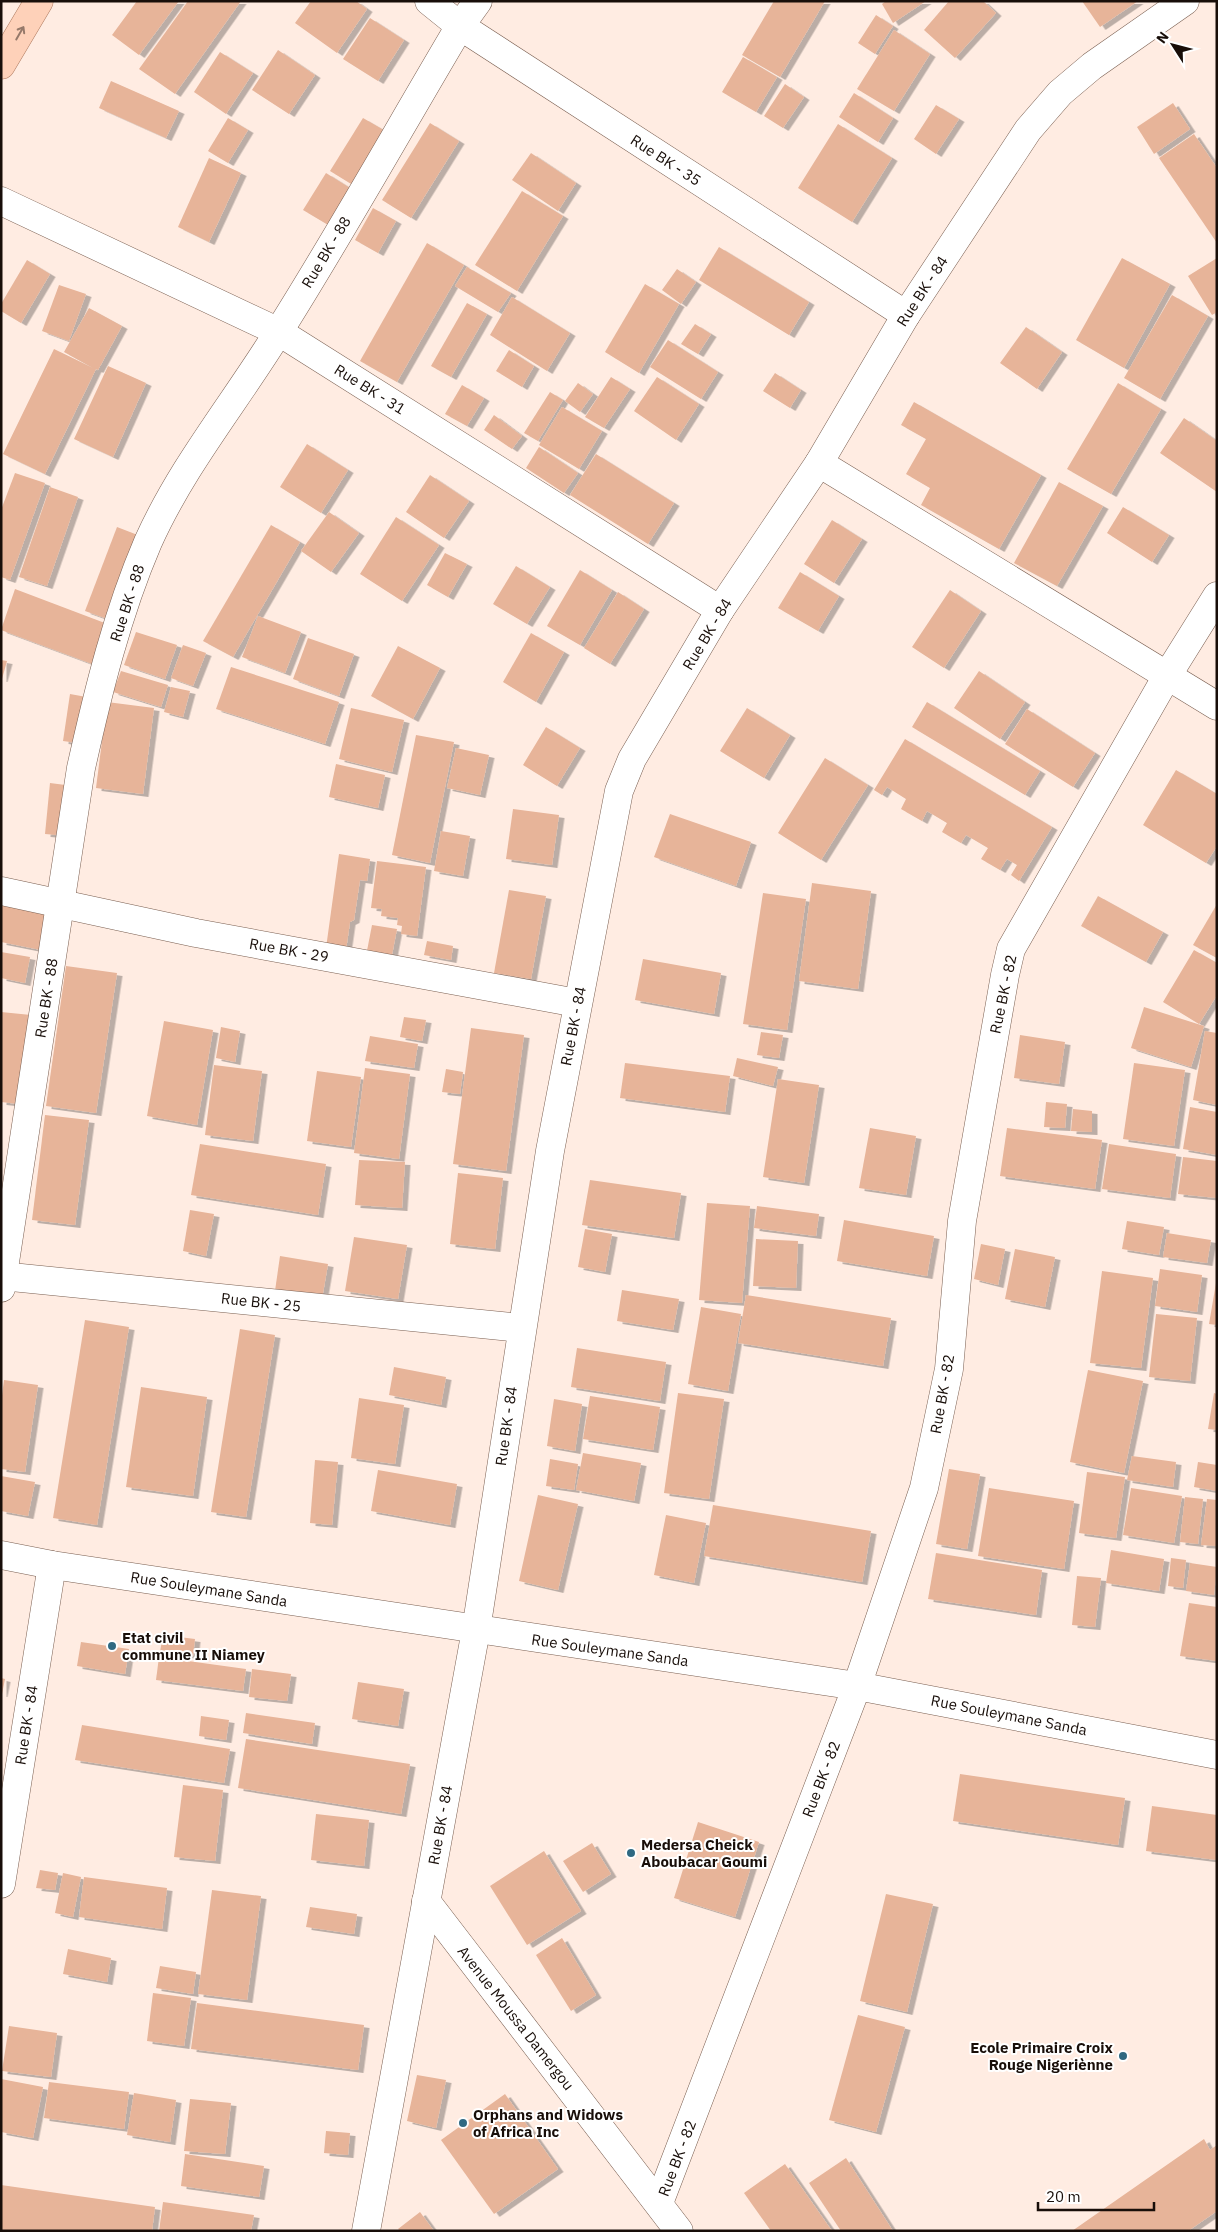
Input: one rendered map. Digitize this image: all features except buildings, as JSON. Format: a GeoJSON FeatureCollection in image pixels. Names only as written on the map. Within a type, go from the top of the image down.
{"type":"FeatureCollection","features":[{"type":"Feature","properties":{"kind":"main road"},"geometry":{"type":"LineString","coordinates":[[1,65],[38,1]]}},
{"type":"Feature","properties":{"kind":"street","name":"Rue BK - 35"},"geometry":{"type":"LineString","coordinates":[[429,1],[460,26],[906,315]]}},
{"type":"Feature","properties":{"kind":"street","name":"Rue BK - 88"},"geometry":{"type":"LineString","coordinates":[[2,1280],[81,768],[93,713],[131,586],[149,541],[184,473],[279,332],[460,26],[478,1]]}},
{"type":"Feature","properties":{"kind":"street","name":"Rue BK - 84"},"geometry":{"type":"LineString","coordinates":[[366,2231],[476,1630],[521,1328],[550,1150],[619,791],[632,760],[720,610],[819,463],[906,315],[1028,130],[1060,93],[1092,66],[1185,1]]}},
{"type":"Feature","properties":{"kind":"street","name":"Rue BK - 31"},"geometry":{"type":"LineString","coordinates":[[1,201],[279,332],[720,610]]}},
{"type":"Feature","properties":{"kind":"street"},"geometry":{"type":"LineString","coordinates":[[819,463],[1217,706]]}},
{"type":"Feature","properties":{"kind":"street","name":"Rue BK - 82"},"geometry":{"type":"LineString","coordinates":[[659,2203],[856,1686],[924,1488],[949,1369],[962,1221],[1011,949],[1167,676],[1217,596]]}},
{"type":"Feature","properties":{"kind":"street","name":"Rue BK - 29"},"geometry":{"type":"LineString","coordinates":[[1,891],[60,902],[196,933],[577,1003]]}},
{"type":"Feature","properties":{"kind":"street","name":"Rue BK - 25"},"geometry":{"type":"LineString","coordinates":[[2,1280],[521,1328]]}},
{"type":"Feature","properties":{"kind":"street","name":"Rue Souleymane Sanda"},"geometry":{"type":"LineString","coordinates":[[1,1555],[52,1565],[476,1630],[856,1686],[1217,1755]]}},
{"type":"Feature","properties":{"kind":"street","name":"Rue BK - 84"},"geometry":{"type":"LineString","coordinates":[[1,1884],[52,1565]]}},
{"type":"Feature","properties":{"kind":"street","name":"Avenue Moussa Damergou"},"geometry":{"type":"LineString","coordinates":[[426,1901],[679,2231]]}},
{"type":"Feature","properties":{"kind":"place","name":"Etat civil commune II Niamey"},"geometry":{"type":"Point","coordinates":[112,1646]}},
{"type":"Feature","properties":{"kind":"place","name":"Medersa Cheick Aboubacar Goumi"},"geometry":{"type":"Point","coordinates":[631,1853]}},
{"type":"Feature","properties":{"kind":"place","name":"Ecole Primaire Croix Rouge Nigeriènne"},"geometry":{"type":"Point","coordinates":[1123,2056]}},
{"type":"Feature","properties":{"kind":"place","name":"Orphans and Widows of Africa Inc"},"geometry":{"type":"Point","coordinates":[463,2123]}}]}
